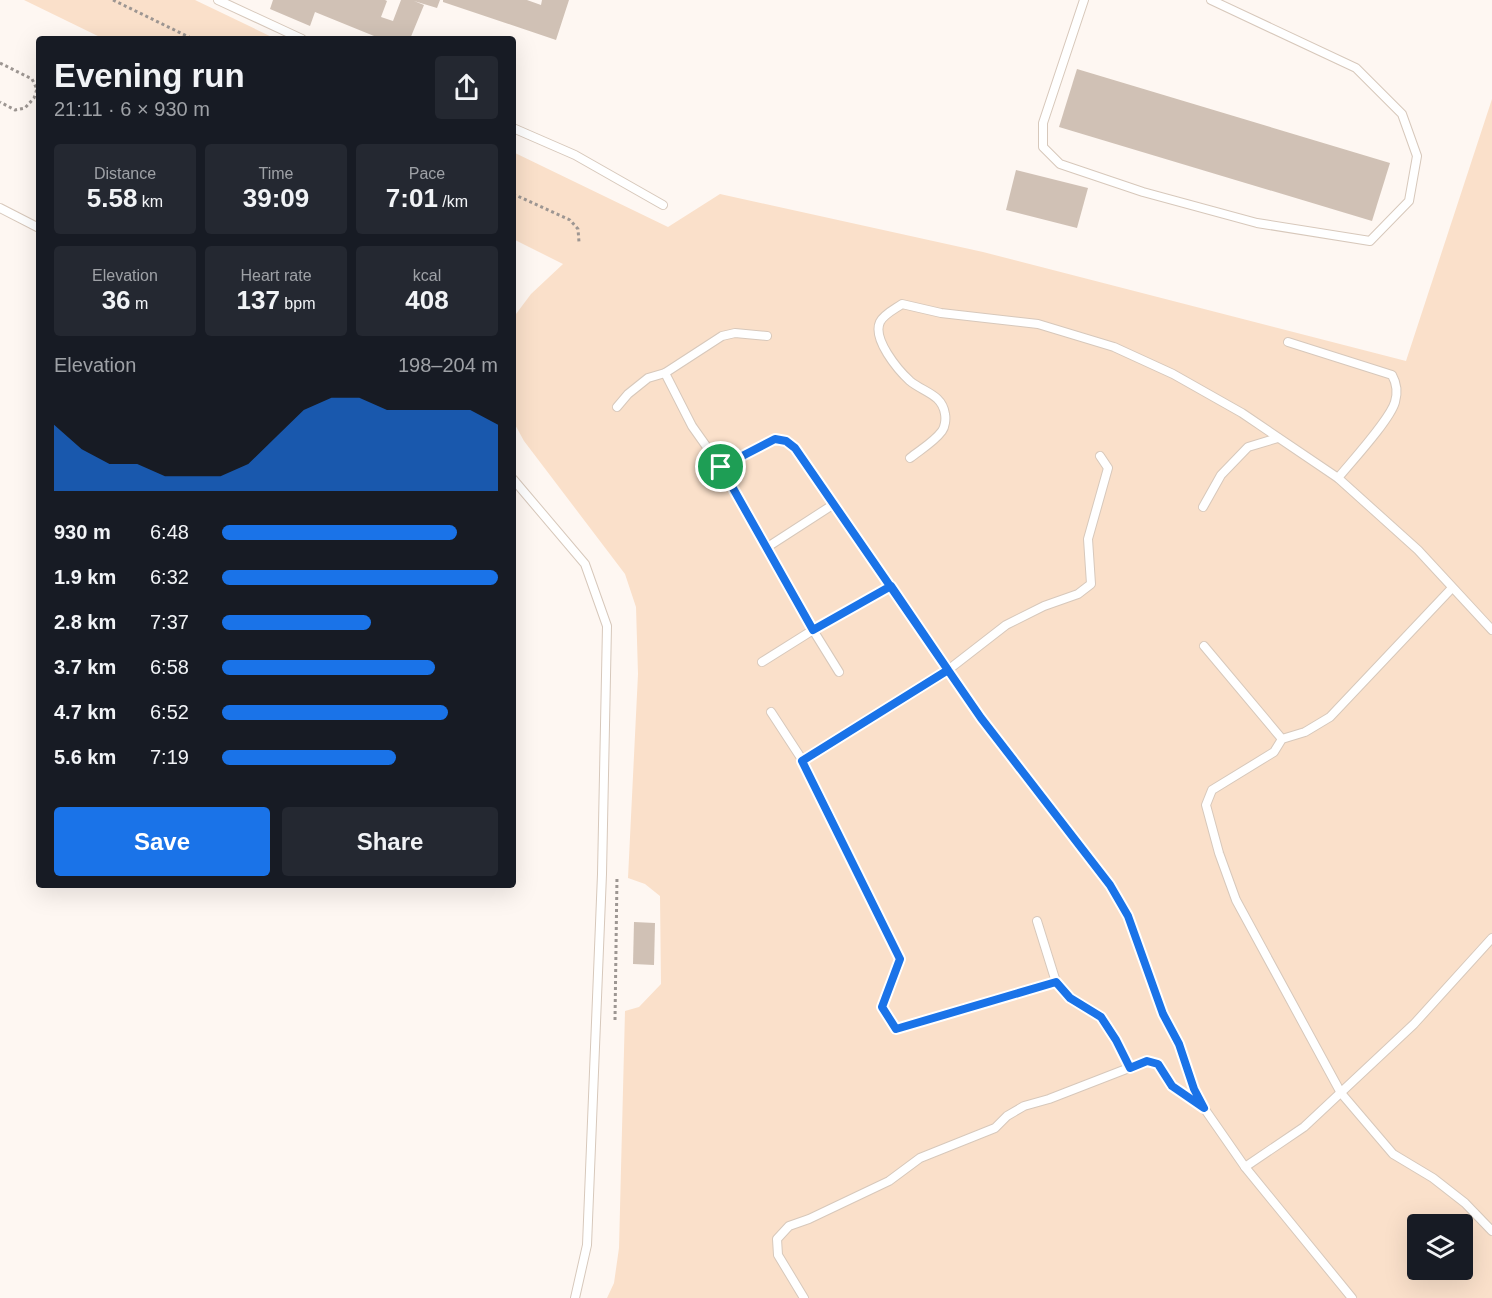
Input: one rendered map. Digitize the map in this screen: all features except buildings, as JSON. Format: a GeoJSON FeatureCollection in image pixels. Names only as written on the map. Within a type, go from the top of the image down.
{"type":"FeatureCollection","features":[{"type":"Feature","properties":{"kind":"lane"},"geometry":{"type":"LineString","coordinates":[[218,0],[296,36]]}},
{"type":"Feature","properties":{"kind":"lane"},"geometry":{"type":"LineString","coordinates":[[1084,0],[1043,123],[1043,147],[1060,164],[1143,192],[1257,223],[1370,241],[1409,201],[1417,156],[1402,114],[1356,68],[1211,0]]}},
{"type":"Feature","properties":{"kind":"lane"},"geometry":{"type":"LineString","coordinates":[[516,129],[575,155],[663,205]]}},
{"type":"Feature","properties":{"kind":"lane"},"geometry":{"type":"LineString","coordinates":[[0,208],[36,226]]}},
{"type":"Feature","properties":{"kind":"lane"},"geometry":{"type":"LineString","coordinates":[[910,458],[943,431],[945,418],[943,405],[931,394],[910,381],[881,345],[880,322],[902,304],[941,313],[1038,324],[1114,346],[1173,374],[1242,413],[1338,478],[1418,550],[1492,630]]}},
{"type":"Feature","properties":{"kind":"lane"},"geometry":{"type":"LineString","coordinates":[[617,408],[628,394],[648,378],[665,373],[722,336],[735,333],[766,336]]}},
{"type":"Feature","properties":{"kind":"lane"},"geometry":{"type":"LineString","coordinates":[[1288,342],[1392,375],[1396,383],[1395,405],[1338,478]]}},
{"type":"Feature","properties":{"kind":"lane"},"geometry":{"type":"LineString","coordinates":[[665,373],[692,426],[721,467],[839,672]]}},
{"type":"Feature","properties":{"kind":"lane"},"geometry":{"type":"LineString","coordinates":[[1203,507],[1221,475],[1248,447],[1278,438]]}},
{"type":"Feature","properties":{"kind":"lane"},"geometry":{"type":"LineString","coordinates":[[721,467],[775,439],[786,441],[795,448],[981,718],[1110,885],[1128,916],[1163,1014],[1179,1044],[1194,1089],[1204,1108],[1245,1167],[1346,1296]]}},
{"type":"Feature","properties":{"kind":"lane"},"geometry":{"type":"LineString","coordinates":[[802,761],[948,670],[1006,625],[1044,606],[1078,594],[1091,584],[1088,539],[1108,468],[1100,456]]}},
{"type":"Feature","properties":{"kind":"lane"},"geometry":{"type":"LineString","coordinates":[[516,483],[585,564],[607,626],[602,874],[587,1245],[575,1298]]}},
{"type":"Feature","properties":{"kind":"lane"},"geometry":{"type":"LineString","coordinates":[[766,548],[834,504]]}},
{"type":"Feature","properties":{"kind":"lane"},"geometry":{"type":"LineString","coordinates":[[762,662],[891,586]]}},
{"type":"Feature","properties":{"kind":"lane"},"geometry":{"type":"LineString","coordinates":[[1452,588],[1330,717],[1305,732],[1282,739],[1274,752],[1212,790],[1206,805],[1219,853],[1236,900],[1341,1093],[1393,1154],[1432,1178],[1465,1203],[1492,1231]]}},
{"type":"Feature","properties":{"kind":"lane"},"geometry":{"type":"LineString","coordinates":[[1204,646],[1282,739]]}},
{"type":"Feature","properties":{"kind":"lane"},"geometry":{"type":"LineString","coordinates":[[771,712],[802,761],[900,959],[882,1007],[896,1029],[1056,982]]}},
{"type":"Feature","properties":{"kind":"lane"},"geometry":{"type":"LineString","coordinates":[[1037,921],[1056,982],[1070,998],[1101,1017],[1130,1068]]}},
{"type":"Feature","properties":{"kind":"lane"},"geometry":{"type":"LineString","coordinates":[[1245,1167],[1304,1127],[1341,1093],[1414,1024],[1492,938]]}},
{"type":"Feature","properties":{"kind":"lane"},"geometry":{"type":"LineString","coordinates":[[804,1298],[778,1255],[777,1239],[789,1226],[809,1219],[889,1181],[920,1158],[995,1128],[1007,1116],[1024,1106],[1049,1099],[1147,1061],[1158,1064],[1172,1086],[1204,1108]]}},
{"type":"Feature","properties":{"kind":"path"},"geometry":{"type":"LineString","coordinates":[[113,0],[187,36]]}},
{"type":"Feature","properties":{"kind":"path"},"geometry":{"type":"LineString","coordinates":[[0,63],[32,79],[36,87]]}},
{"type":"Feature","properties":{"kind":"path"},"geometry":{"type":"LineString","coordinates":[[0,102],[15,110],[25,108],[36,92]]}},
{"type":"Feature","properties":{"kind":"path"},"geometry":{"type":"LineString","coordinates":[[516,195],[570,220],[578,229],[579,242]]}},
{"type":"Feature","properties":{"kind":"path"},"geometry":{"type":"LineString","coordinates":[[615,1020],[617,876]]}},
{"type":"Feature","properties":{"kind":"shaded area"},"geometry":{"type":"Polygon","coordinates":[[[24,0],[195,0],[270,36],[98,36],[24,0]]]}},
{"type":"Feature","properties":{"kind":"shaded area"},"geometry":{"type":"Polygon","coordinates":[[[1492,99],[1492,1298],[607,1298],[614,1283],[619,1248],[625,1011],[639,1007],[661,984],[660,896],[645,884],[628,878],[638,674],[636,607],[625,574],[524,441],[516,426],[516,314],[531,294],[563,264],[516,240],[516,153],[668,227],[720,194],[983,252],[1406,361],[1492,99]]]}},
{"type":"Feature","properties":{"kind":"route"},"geometry":{"type":"LineString","coordinates":[[721,467],[775,439],[786,441],[795,448],[834,504],[981,718],[1110,885],[1128,916],[1163,1014],[1179,1044],[1194,1089],[1204,1108],[1172,1086],[1158,1064],[1147,1061],[1130,1068],[1101,1017],[1070,998],[1056,982],[896,1029],[882,1007],[900,959],[802,761],[948,670],[891,586],[813,630],[721,467]]}}]}
